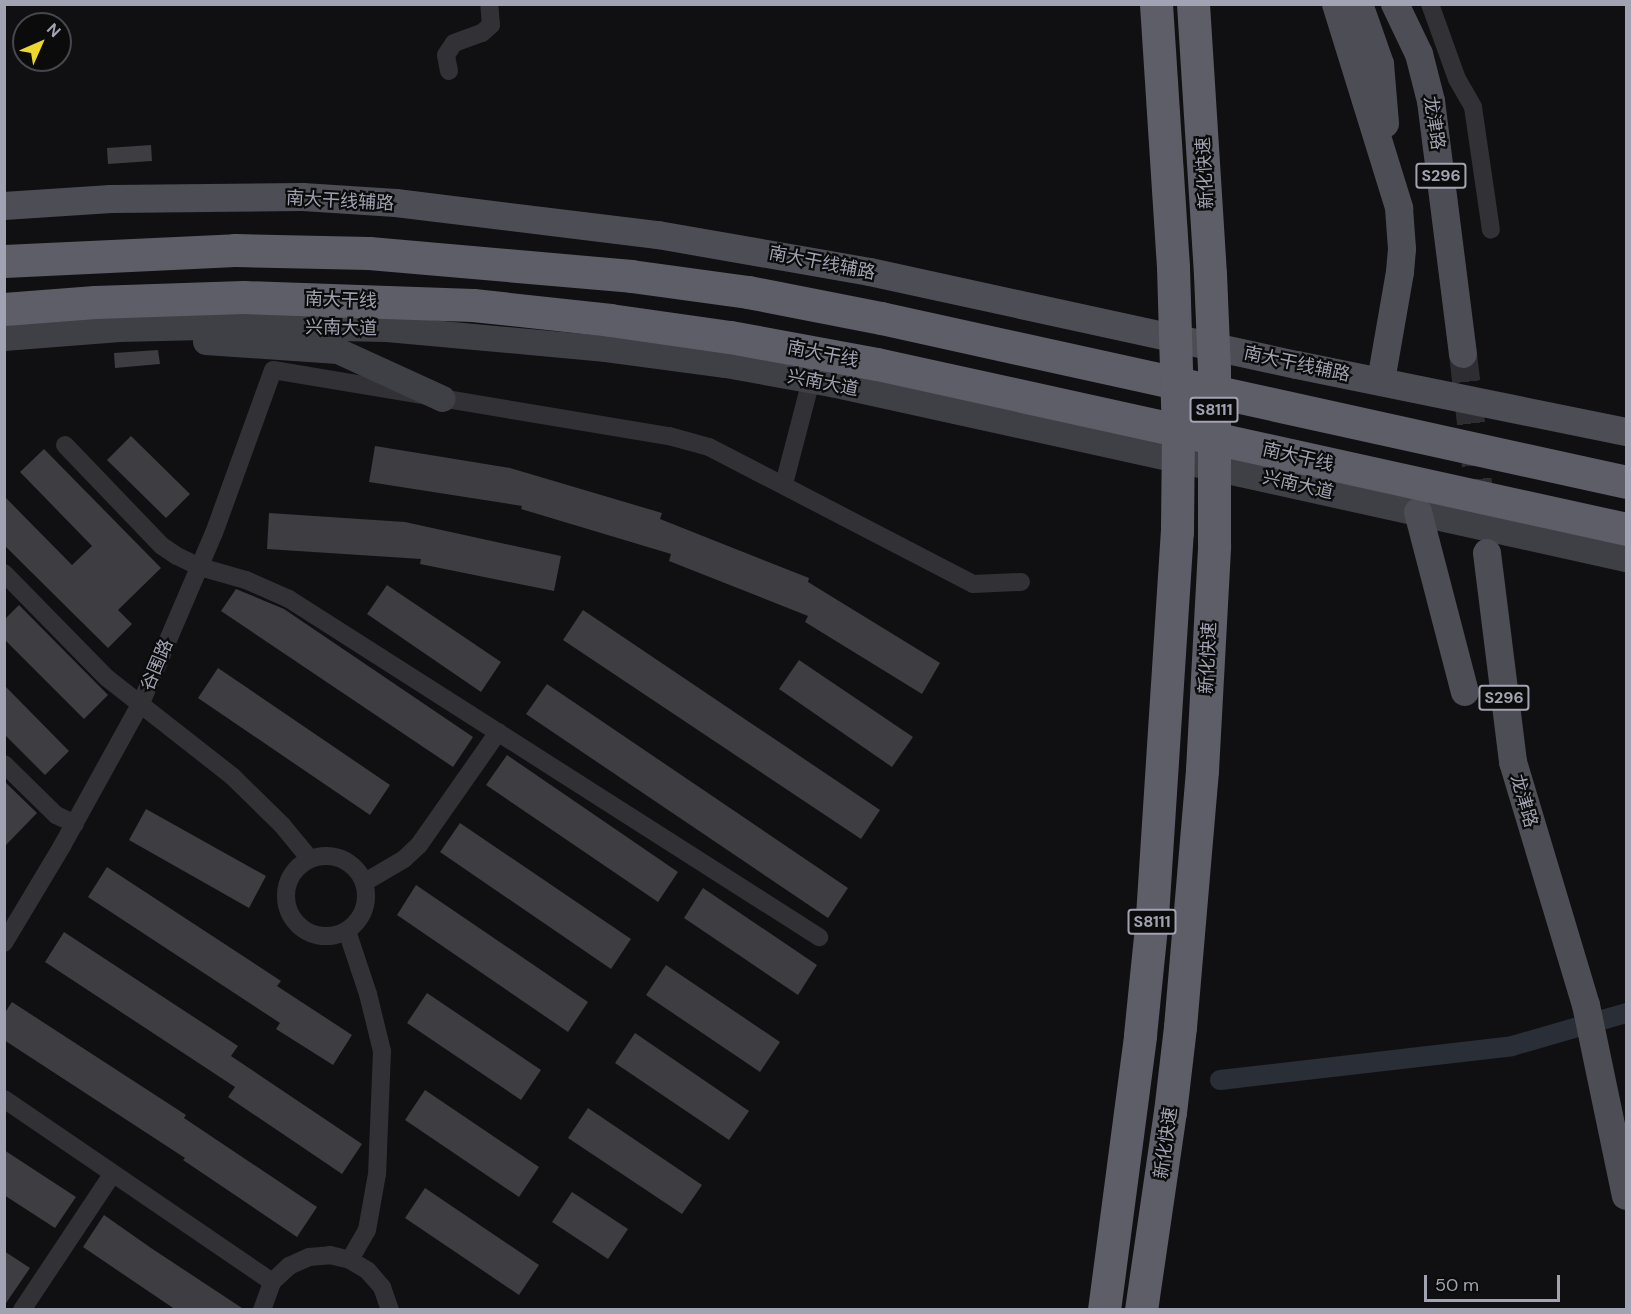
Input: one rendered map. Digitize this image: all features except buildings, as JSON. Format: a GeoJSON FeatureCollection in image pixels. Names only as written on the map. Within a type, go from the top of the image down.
{"type":"FeatureCollection","features":[{"type":"Feature","properties":{"kind":"highway","name":"新化快速"},"geometry":{"type":"LineString","coordinates":[[1104,1310],[1137,1058],[1152,916],[1177,532],[1178,433],[1173,267],[1156,4]]}},
{"type":"Feature","properties":{"kind":"highway","name":"新化快速"},"geometry":{"type":"LineString","coordinates":[[1141,1310],[1169,1123],[1181,1016],[1202,770],[1214,545],[1214,369],[1193,4]]}},
{"type":"Feature","properties":{"kind":"highway"},"geometry":{"type":"LineString","coordinates":[[4,261],[235,250],[369,253],[491,262],[654,279],[748,292],[881,318],[1626,482]]}},
{"type":"Feature","properties":{"kind":"highway","name":"南大干线"},"geometry":{"type":"LineString","coordinates":[[4,309],[95,302],[243,297],[474,305],[610,320],[730,337],[877,364],[1626,529]]}},
{"type":"Feature","properties":{"kind":"main road"},"geometry":{"type":"LineString","coordinates":[[1336,4],[1400,208],[1402,249],[1396,300],[1381,381]]}},
{"type":"Feature","properties":{"kind":"main road"},"geometry":{"type":"LineString","coordinates":[[1359,4],[1380,64],[1388,165]]}},
{"type":"Feature","properties":{"kind":"main road","name":"龙津路"},"geometry":{"type":"LineString","coordinates":[[1395,4],[1419,54],[1431,101],[1462,354]]}},
{"type":"Feature","properties":{"kind":"main road","name":"南大干线辅路"},"geometry":{"type":"LineString","coordinates":[[4,206],[111,199],[303,197],[396,203],[658,235],[858,270],[1626,432]]}},
{"type":"Feature","properties":{"kind":"main road","name":"兴南大道"},"geometry":{"type":"LineString","coordinates":[[4,340],[120,329],[245,326],[387,328],[606,349],[811,381],[1626,559]]}},
{"type":"Feature","properties":{"kind":"main road"},"geometry":{"type":"LineString","coordinates":[[4,340],[181,340],[338,351],[443,399]]}},
{"type":"Feature","properties":{"kind":"main road"},"geometry":{"type":"LineString","coordinates":[[1418,512],[1465,692]]}},
{"type":"Feature","properties":{"kind":"main road","name":"龙津路"},"geometry":{"type":"LineString","coordinates":[[1486,553],[1513,762],[1596,1042],[1626,1130]]}},
{"type":"Feature","properties":{"kind":"main road","name":"龙津路"},"geometry":{"type":"LineString","coordinates":[[1596,1042],[1626,1196]]}},
{"type":"Feature","properties":{"kind":"street"},"geometry":{"type":"LineString","coordinates":[[449,71],[446,55],[454,43],[482,33],[491,25],[489,4]]}},
{"type":"Feature","properties":{"kind":"street"},"geometry":{"type":"LineString","coordinates":[[1430,4],[1457,79],[1473,107],[1491,230]]}},
{"type":"Feature","properties":{"kind":"street","name":"谷围路"},"geometry":{"type":"LineString","coordinates":[[7,935],[75,824],[141,703],[200,567],[273,370],[443,399]]}},
{"type":"Feature","properties":{"kind":"street"},"geometry":{"type":"LineString","coordinates":[[784,484],[811,381]]}},
{"type":"Feature","properties":{"kind":"street"},"geometry":{"type":"LineString","coordinates":[[443,399],[669,436],[709,447],[973,584],[1021,582]]}},
{"type":"Feature","properties":{"kind":"street"},"geometry":{"type":"LineString","coordinates":[[65,445],[162,546],[200,567],[246,580],[289,599],[819,937]]}},
{"type":"Feature","properties":{"kind":"street"},"geometry":{"type":"LineString","coordinates":[[4,573],[107,678],[232,776],[282,825],[310,859]]}},
{"type":"Feature","properties":{"kind":"street"},"geometry":{"type":"LineString","coordinates":[[365,882],[404,859],[419,845],[498,732]]}},
{"type":"Feature","properties":{"kind":"street"},"geometry":{"type":"LineString","coordinates":[[4,764],[56,815],[75,824]]}},
{"type":"Feature","properties":{"kind":"street"},"geometry":{"type":"LineString","coordinates":[[323,856],[337,858],[349,864],[365,882],[366,900],[357,923],[347,931],[335,936],[310,933],[299,926],[291,916],[286,904],[286,891],[290,878],[298,867],[310,859],[323,856]]}},
{"type":"Feature","properties":{"kind":"street"},"geometry":{"type":"LineString","coordinates":[[347,931],[368,994],[382,1051],[377,1174],[367,1230],[351,1260]]}},
{"type":"Feature","properties":{"kind":"street"},"geometry":{"type":"LineString","coordinates":[[4,1099],[272,1282]]}},
{"type":"Feature","properties":{"kind":"street"},"geometry":{"type":"LineString","coordinates":[[22,1310],[113,1173]]}},
{"type":"Feature","properties":{"kind":"street"},"geometry":{"type":"LineString","coordinates":[[262,1310],[272,1282],[289,1266],[309,1257],[330,1256],[351,1260],[368,1271],[382,1287],[390,1310]]}},
{"type":"Feature","properties":{"kind":"waterway"},"geometry":{"type":"LineString","coordinates":[[1220,1080],[1512,1046],[1626,1013]]}},
{"type":"Feature","properties":{"kind":"tunnel"},"geometry":{"type":"LineString","coordinates":[[1463,354],[1482,518]]}}]}
